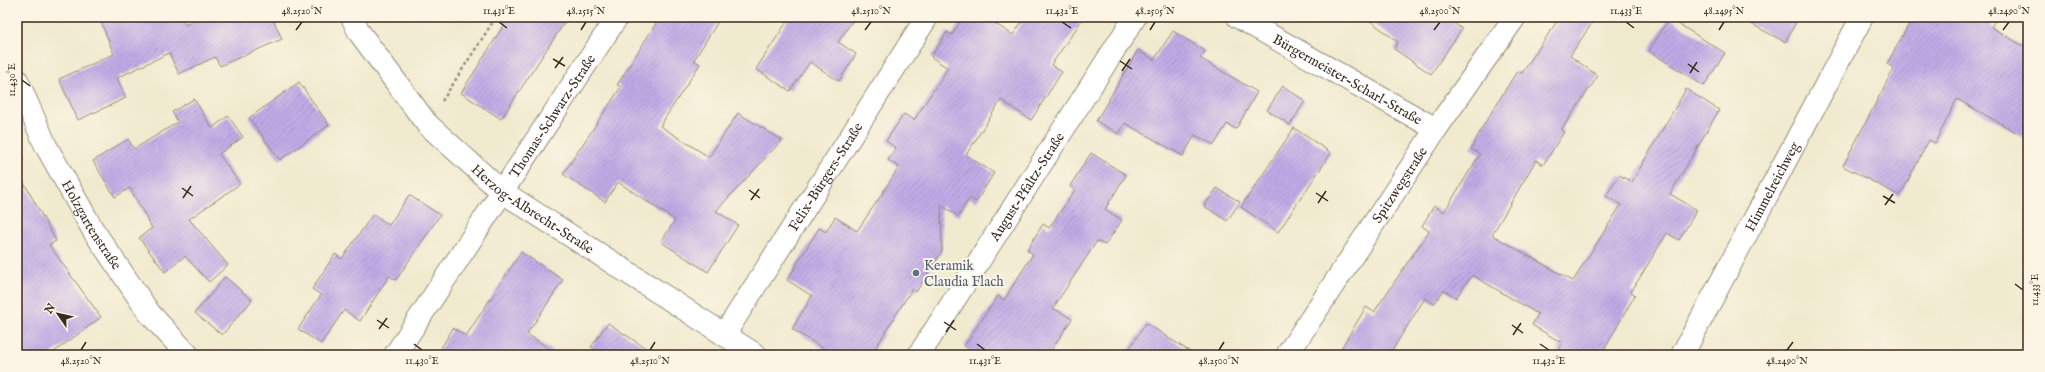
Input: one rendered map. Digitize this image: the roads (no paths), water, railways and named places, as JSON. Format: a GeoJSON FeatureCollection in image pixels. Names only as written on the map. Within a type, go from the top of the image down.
{"type":"FeatureCollection","features":[{"type":"Feature","properties":{"kind":"street","name":"Herzog-Albrecht-Straße"},"geometry":{"type":"LineString","coordinates":[[352,17],[359,32],[427,124],[501,191],[756,355]]}},
{"type":"Feature","properties":{"kind":"street","name":"Thomas-Schwarz-Straße"},"geometry":{"type":"LineString","coordinates":[[394,355],[617,17]]}},
{"type":"Feature","properties":{"kind":"street","name":"Felix-Bürgers-Straße"},"geometry":{"type":"LineString","coordinates":[[724,335],[927,17]]}},
{"type":"Feature","properties":{"kind":"street","name":"August-Pfaltz-Straße"},"geometry":{"type":"LineString","coordinates":[[919,355],[1135,17]]}},
{"type":"Feature","properties":{"kind":"street","name":"Bürgermeister-Scharl-Straße"},"geometry":{"type":"LineString","coordinates":[[1238,17],[1436,129]]}},
{"type":"Feature","properties":{"kind":"street","name":"Spitzwegstraße"},"geometry":{"type":"LineString","coordinates":[[1287,355],[1436,129],[1515,17]]}},
{"type":"Feature","properties":{"kind":"street","name":"Himmelreichweg"},"geometry":{"type":"LineString","coordinates":[[1682,355],[1862,17]]}},
{"type":"Feature","properties":{"kind":"street","name":"Holzgartenstraße"},"geometry":{"type":"LineString","coordinates":[[17,80],[46,146],[93,230],[150,314],[188,355]]}},
{"type":"Feature","properties":{"kind":"place","name":"Keramik Claudia Flach"},"geometry":{"type":"Point","coordinates":[916,273]}}]}
